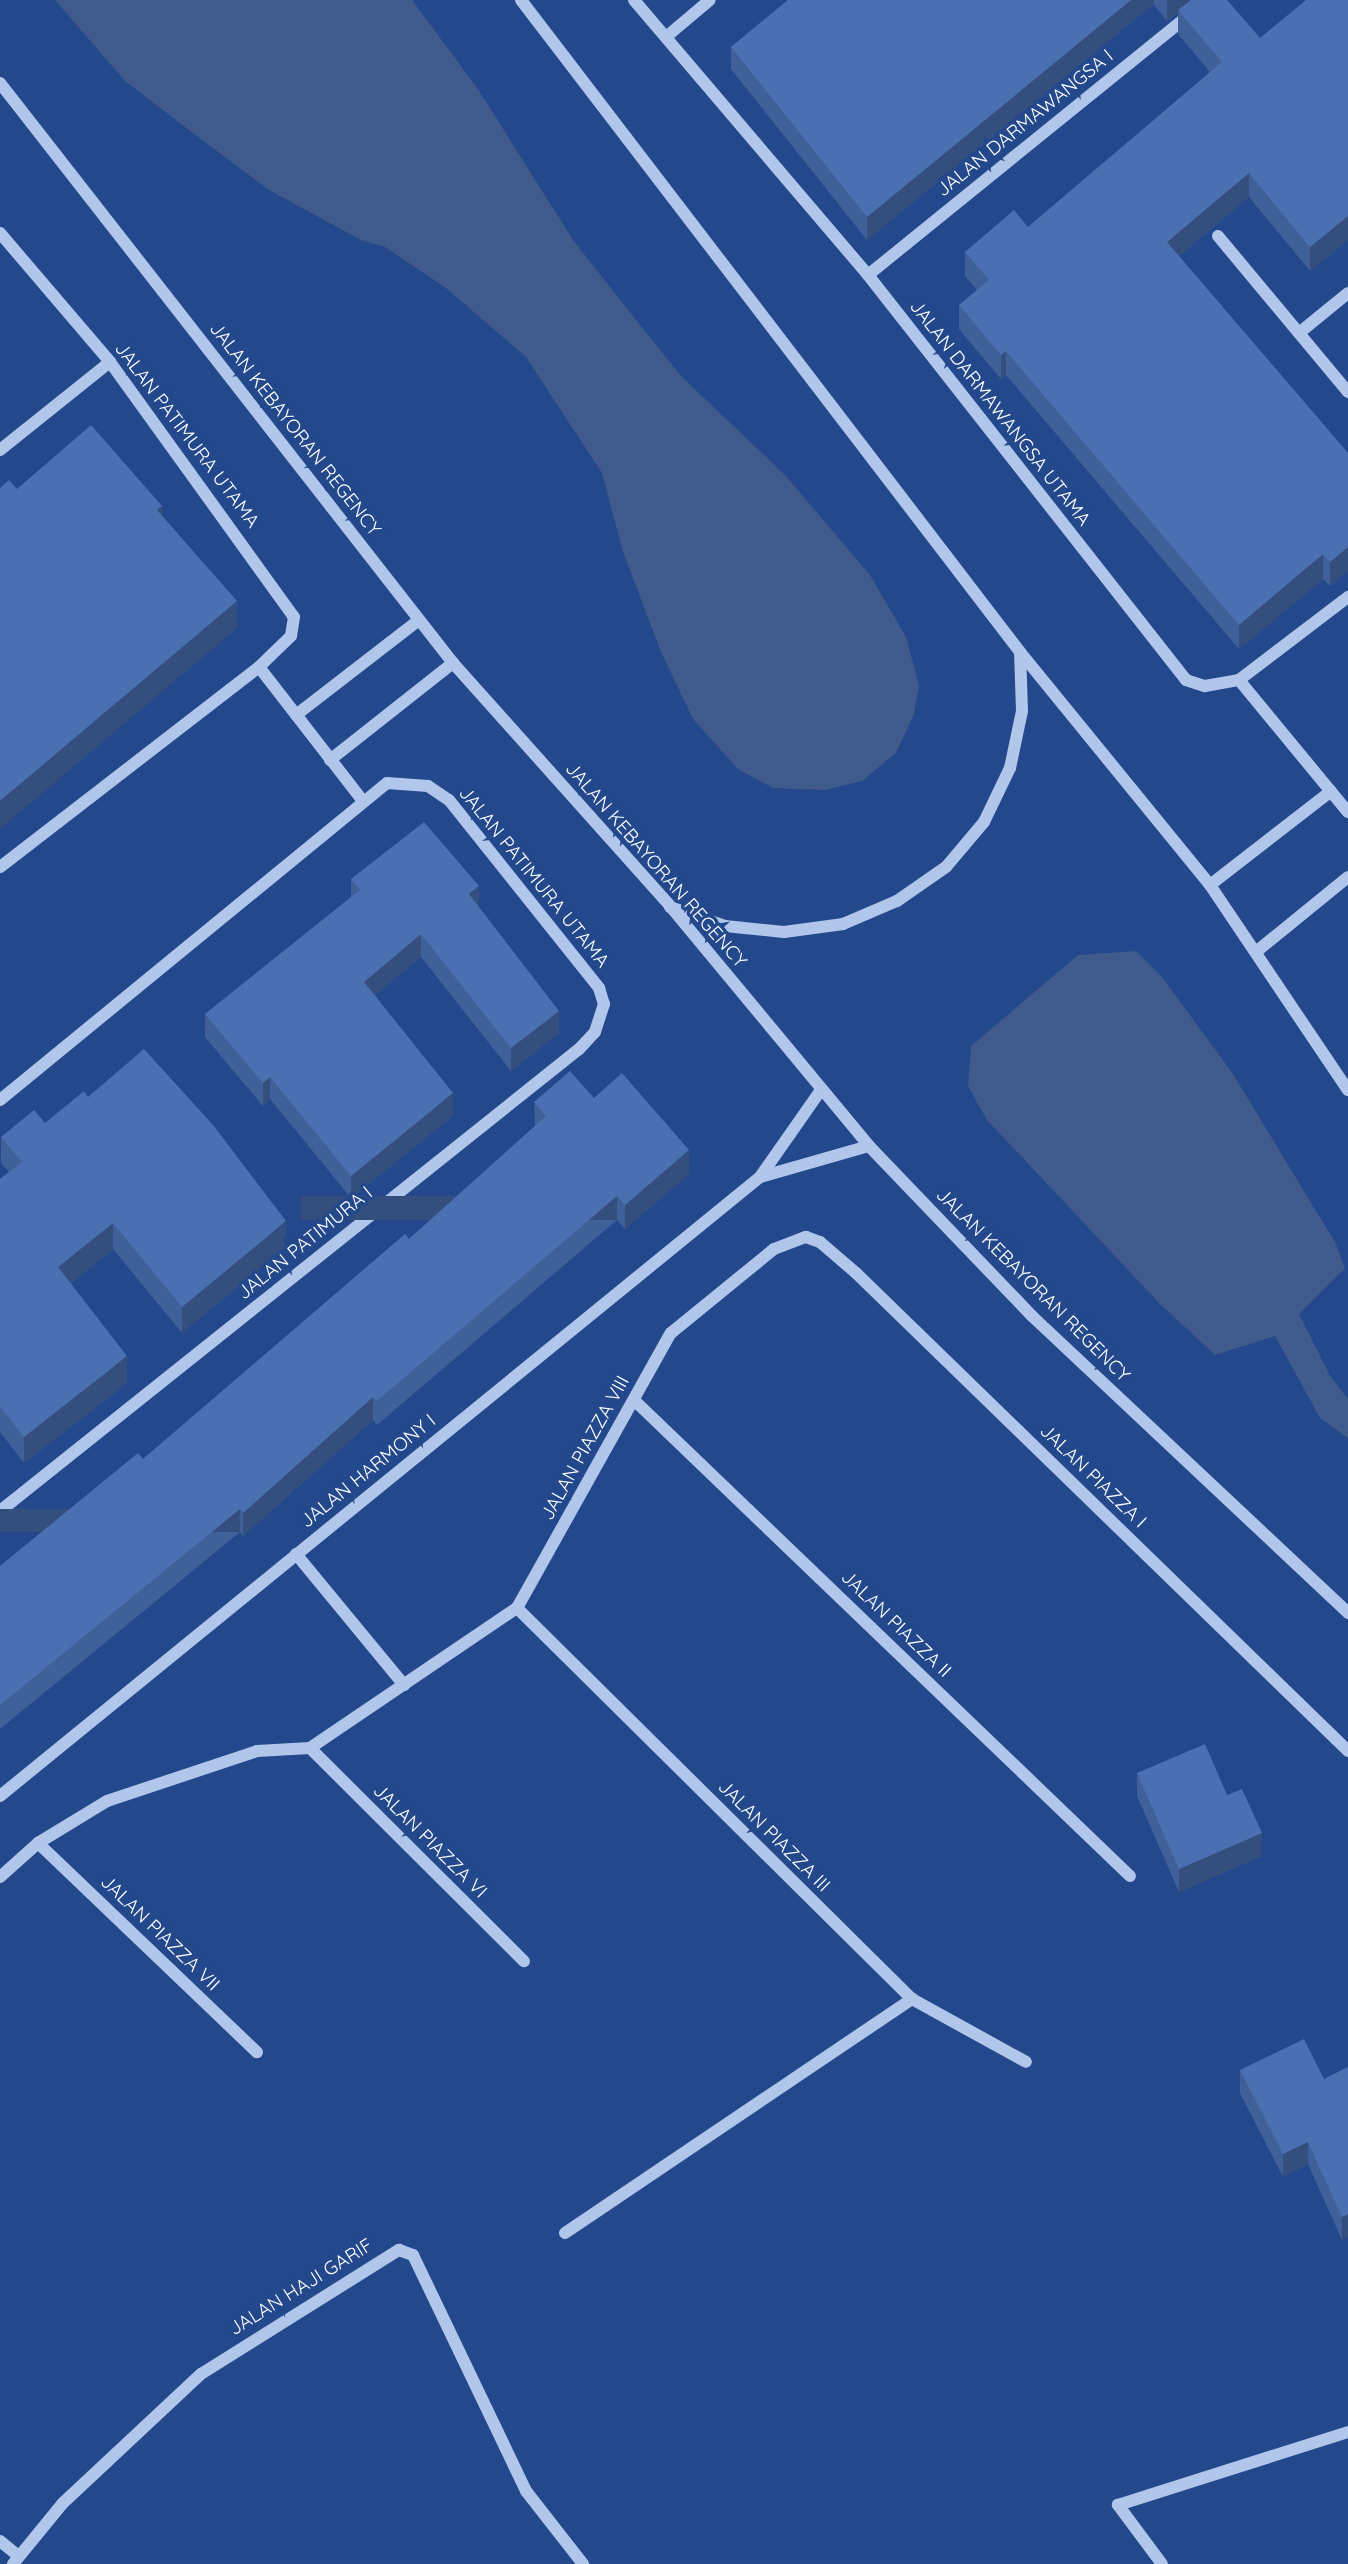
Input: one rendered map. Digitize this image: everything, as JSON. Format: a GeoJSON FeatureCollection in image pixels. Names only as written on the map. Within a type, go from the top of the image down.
{"type":"FeatureCollection","features":[{"type":"Feature","properties":{"kind":"street"},"geometry":{"type":"LineString","coordinates":[[521,0],[1020,652],[1210,885],[1348,1090]]}},
{"type":"Feature","properties":{"kind":"street","name":"JALAN DARMAWANGSA UTAMA"},"geometry":{"type":"LineString","coordinates":[[634,0],[868,275],[1186,680],[1205,686],[1239,680]]}},
{"type":"Feature","properties":{"kind":"street"},"geometry":{"type":"LineString","coordinates":[[666,37],[710,0]]}},
{"type":"Feature","properties":{"kind":"street","name":"JALAN DARMAWANGSA I"},"geometry":{"type":"LineString","coordinates":[[868,275],[1207,0]]}},
{"type":"Feature","properties":{"kind":"street","name":"JALAN KEBAYORAN REGENCY"},"geometry":{"type":"LineString","coordinates":[[0,83],[453,663],[670,906],[869,1146],[1032,1316],[1348,1613]]}},
{"type":"Feature","properties":{"kind":"street","name":"JALAN PATIMURA UTAMA"},"geometry":{"type":"LineString","coordinates":[[0,233],[110,362],[294,617],[291,636],[259,667],[0,867]]}},
{"type":"Feature","properties":{"kind":"street"},"geometry":{"type":"LineString","coordinates":[[1217,236],[1348,392]]}},
{"type":"Feature","properties":{"kind":"street"},"geometry":{"type":"LineString","coordinates":[[1299,333],[1348,293]]}},
{"type":"Feature","properties":{"kind":"street"},"geometry":{"type":"LineString","coordinates":[[0,450],[110,362]]}},
{"type":"Feature","properties":{"kind":"street"},"geometry":{"type":"LineString","coordinates":[[1348,597],[1239,680],[1348,812]]}},
{"type":"Feature","properties":{"kind":"street"},"geometry":{"type":"LineString","coordinates":[[296,715],[419,620]]}},
{"type":"Feature","properties":{"kind":"street"},"geometry":{"type":"LineString","coordinates":[[670,906],[725,926],[784,932],[808,929],[843,924],[897,901],[946,867],[984,822],[1010,768],[1022,711],[1020,652]]}},
{"type":"Feature","properties":{"kind":"street"},"geometry":{"type":"LineString","coordinates":[[330,760],[453,663]]}},
{"type":"Feature","properties":{"kind":"street"},"geometry":{"type":"LineString","coordinates":[[259,667],[363,801]]}},
{"type":"Feature","properties":{"kind":"street","name":"JALAN PATIMURA UTAMA"},"geometry":{"type":"LineString","coordinates":[[0,1100],[387,783],[408,782],[441,793],[598,988]]}},
{"type":"Feature","properties":{"kind":"street"},"geometry":{"type":"LineString","coordinates":[[1210,885],[1331,791]]}},
{"type":"Feature","properties":{"kind":"street"},"geometry":{"type":"LineString","coordinates":[[1256,951],[1348,877]]}},
{"type":"Feature","properties":{"kind":"street","name":"JALAN PATIMURA I"},"geometry":{"type":"LineString","coordinates":[[0,1511],[579,1049],[603,1016],[598,988]]}},
{"type":"Feature","properties":{"kind":"street","name":"JALAN HARMONY I"},"geometry":{"type":"LineString","coordinates":[[0,1796],[760,1177],[821,1090]]}},
{"type":"Feature","properties":{"kind":"street","name":"JALAN HARMONY I"},"geometry":{"type":"LineString","coordinates":[[760,1177],[869,1146]]}},
{"type":"Feature","properties":{"kind":"street","name":"JALAN PIAZZA VIII"},"geometry":{"type":"LineString","coordinates":[[310,1748],[517,1608],[671,1334],[774,1249],[806,1237]]}},
{"type":"Feature","properties":{"kind":"street","name":"JALAN PIAZZA I"},"geometry":{"type":"LineString","coordinates":[[806,1237],[820,1242],[856,1273],[1348,1751]]}},
{"type":"Feature","properties":{"kind":"street","name":"JALAN PIAZZA II"},"geometry":{"type":"LineString","coordinates":[[635,1401],[1130,1876]]}},
{"type":"Feature","properties":{"kind":"street"},"geometry":{"type":"LineString","coordinates":[[296,1554],[404,1685]]}},
{"type":"Feature","properties":{"kind":"street","name":"JALAN PIAZZA III"},"geometry":{"type":"LineString","coordinates":[[517,1608],[912,1999],[1026,2062]]}},
{"type":"Feature","properties":{"kind":"street"},"geometry":{"type":"LineString","coordinates":[[0,1877],[38,1843],[107,1801],[201,1767],[257,1751],[310,1748]]}},
{"type":"Feature","properties":{"kind":"street","name":"JALAN PIAZZA VI"},"geometry":{"type":"LineString","coordinates":[[310,1748],[524,1961]]}},
{"type":"Feature","properties":{"kind":"street","name":"JALAN PIAZZA VII"},"geometry":{"type":"LineString","coordinates":[[38,1843],[257,2052]]}},
{"type":"Feature","properties":{"kind":"street"},"geometry":{"type":"LineString","coordinates":[[565,2233],[912,1999]]}},
{"type":"Feature","properties":{"kind":"street","name":"JALAN HAJI GARIF"},"geometry":{"type":"LineString","coordinates":[[15,2560],[63,2502],[201,2374],[399,2250],[413,2255],[526,2491],[583,2564]]}},
{"type":"Feature","properties":{"kind":"street"},"geometry":{"type":"LineString","coordinates":[[1162,2564],[1118,2505],[1348,2432]]}},
{"type":"Feature","properties":{"kind":"street"},"geometry":{"type":"LineString","coordinates":[[0,2540],[15,2560]]}},
{"type":"Feature","properties":{"kind":"water"},"geometry":{"type":"Polygon","coordinates":[[[55,0],[412,0],[478,89],[573,240],[640,325],[682,377],[785,475],[870,575],[906,637],[919,685],[914,714],[896,753],[862,781],[825,790],[773,788],[738,769],[693,719],[661,652],[623,552],[602,473],[526,357],[446,288],[385,247],[361,240],[269,190],[185,127],[125,81],[55,0]]]}},
{"type":"Feature","properties":{"kind":"water"},"geometry":{"type":"Polygon","coordinates":[[[1136,951],[1162,977],[1233,1074],[1335,1242],[1345,1268],[1299,1314],[1330,1376],[1348,1399],[1348,1438],[1320,1418],[1275,1336],[1215,1355],[1160,1304],[987,1120],[968,1086],[971,1046],[1078,955],[1136,951]]]}},
{"type":"Feature","properties":{"kind":"building"},"geometry":{"type":"Polygon","coordinates":[[[788,0],[1131,0],[867,217],[731,47],[788,0]]]}},
{"type":"Feature","properties":{"kind":"building"},"geometry":{"type":"Polygon","coordinates":[[[1191,0],[1227,0],[1260,38],[1306,0],[1348,0],[1348,216],[1310,247],[1249,173],[1167,242],[1348,453],[1348,547],[1330,562],[1323,554],[1239,625],[1006,351],[1001,355],[959,305],[989,280],[965,252],[1014,210],[1028,227],[1222,62],[1178,10],[1191,0]]]}},
{"type":"Feature","properties":{"kind":"building"},"geometry":{"type":"Polygon","coordinates":[[[91,425],[162,506],[157,510],[237,601],[0,801],[0,488],[9,480],[17,489],[91,425]]]}},
{"type":"Feature","properties":{"kind":"building"},"geometry":{"type":"Polygon","coordinates":[[[424,822],[479,886],[469,894],[559,1011],[511,1048],[421,934],[364,982],[453,1093],[351,1176],[270,1077],[263,1083],[205,1014],[360,890],[351,879],[424,822]]]}},
{"type":"Feature","properties":{"kind":"building"},"geometry":{"type":"Polygon","coordinates":[[[144,1049],[213,1125],[286,1221],[182,1307],[113,1223],[58,1267],[127,1356],[24,1437],[0,1406],[0,1179],[22,1162],[1,1137],[34,1110],[45,1123],[84,1091],[88,1097],[144,1049]]]}},
{"type":"Feature","properties":{"kind":"building"},"geometry":{"type":"Polygon","coordinates":[[[570,1071],[594,1098],[622,1073],[689,1150],[625,1205],[617,1196],[377,1401],[373,1397],[243,1513],[240,1509],[0,1705],[0,1566],[138,1453],[143,1459],[405,1234],[409,1239],[546,1116],[534,1102],[570,1071]]]}},
{"type":"Feature","properties":{"kind":"building"},"geometry":{"type":"Polygon","coordinates":[[[1205,1744],[1227,1795],[1242,1789],[1262,1833],[1179,1869],[1137,1773],[1205,1744]]]}},
{"type":"Feature","properties":{"kind":"building"},"geometry":{"type":"Polygon","coordinates":[[[1304,2039],[1324,2079],[1348,2067],[1348,2214],[1342,2217],[1308,2142],[1283,2154],[1240,2070],[1304,2039]]]}}]}
